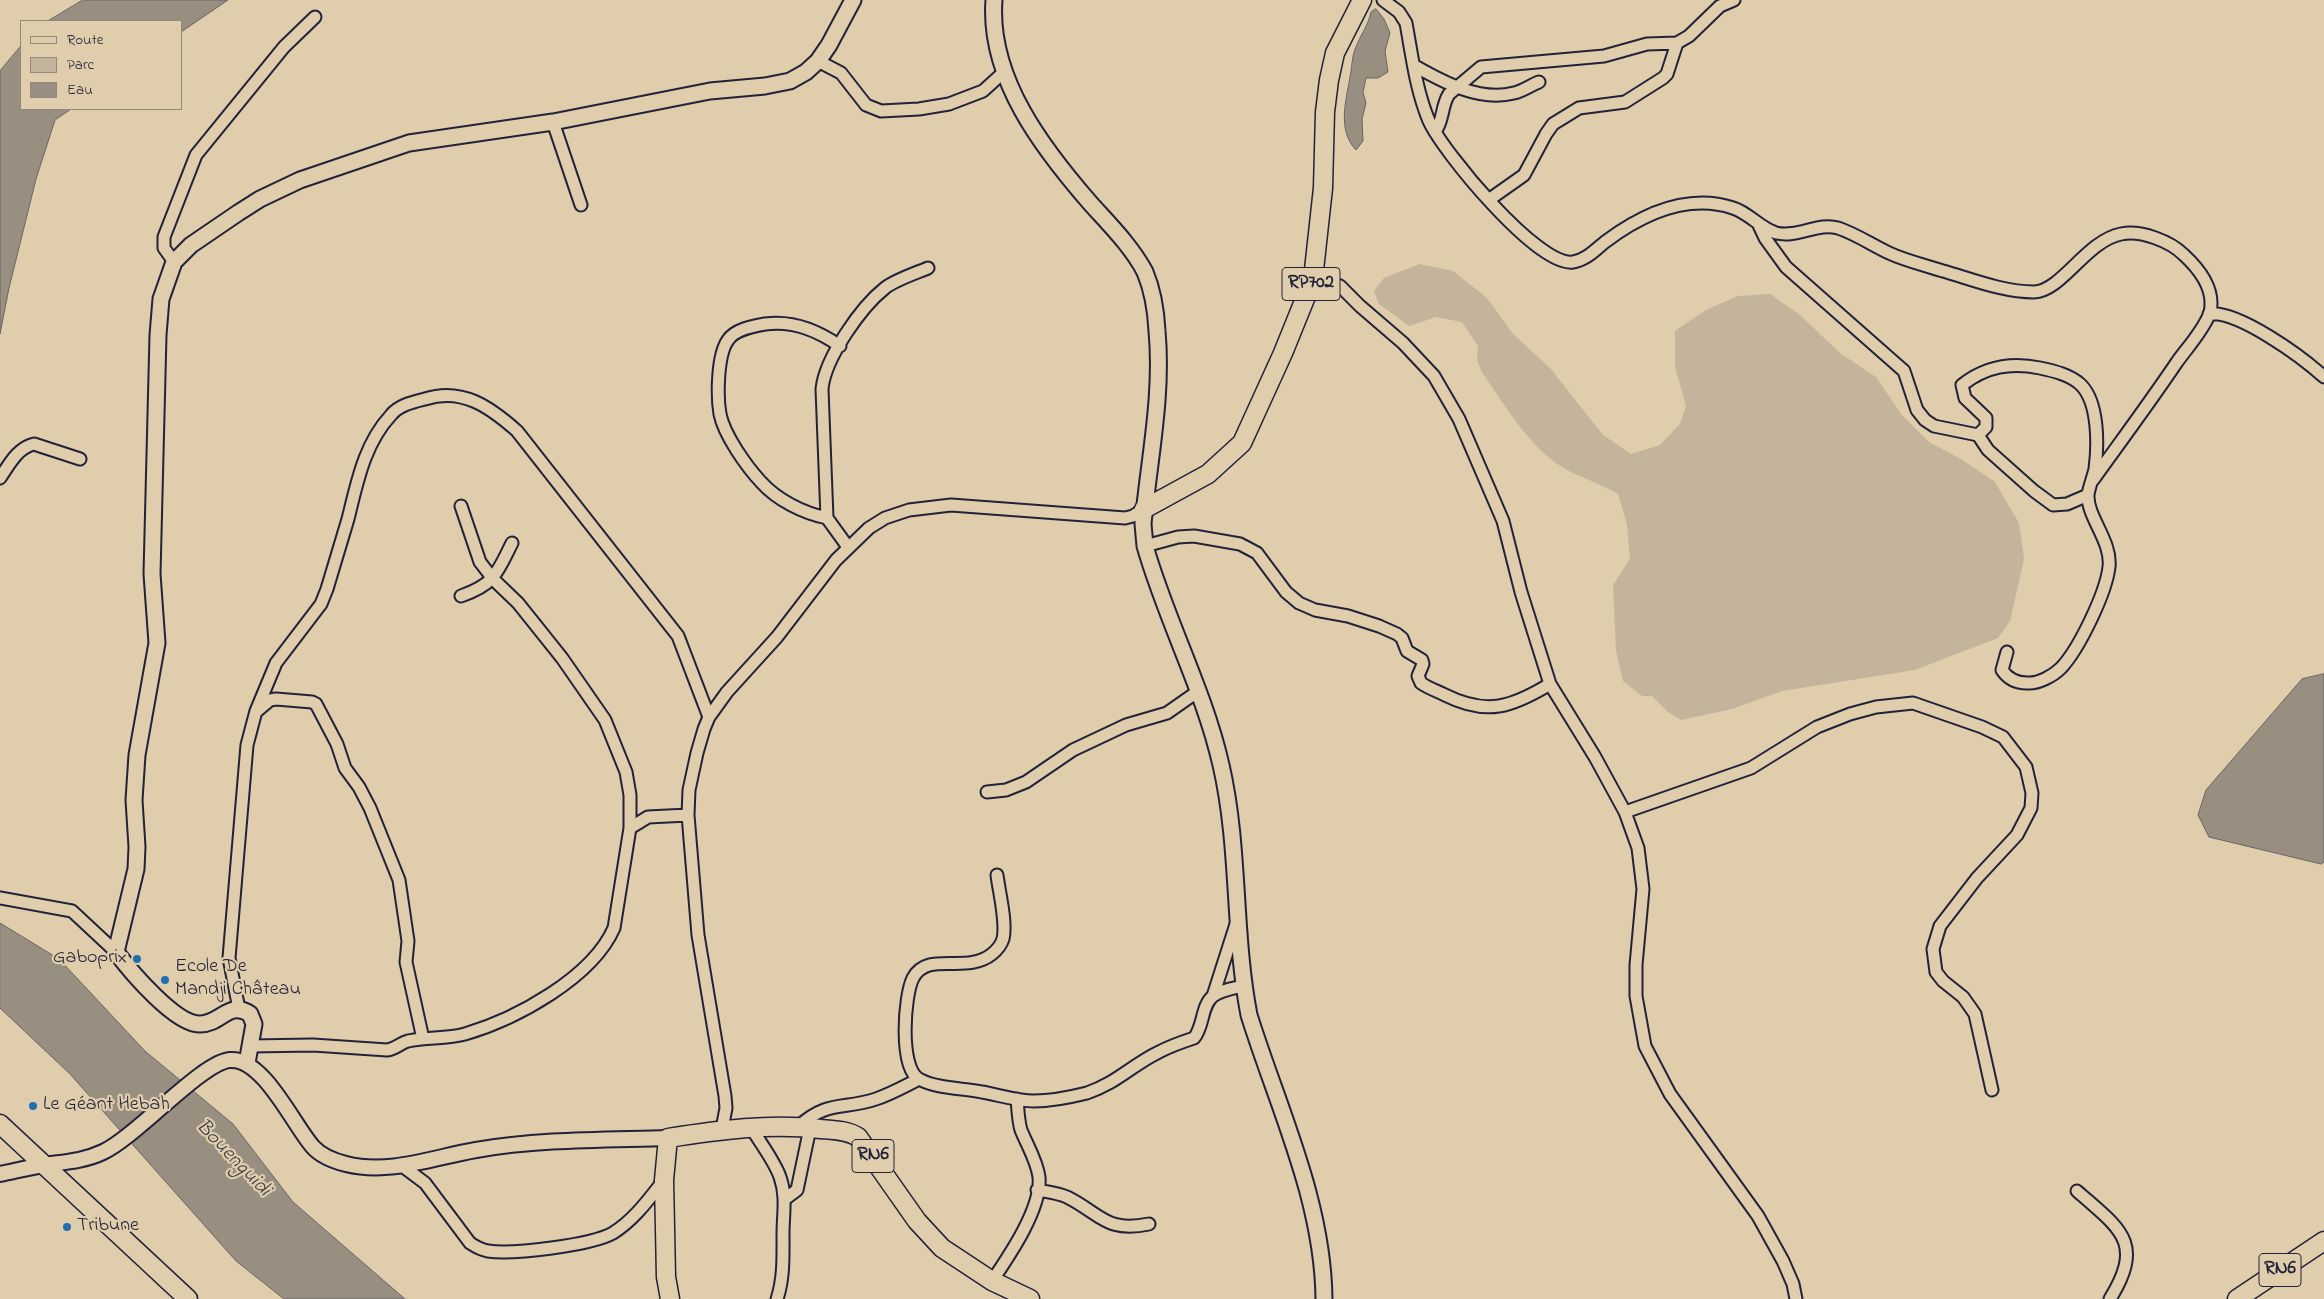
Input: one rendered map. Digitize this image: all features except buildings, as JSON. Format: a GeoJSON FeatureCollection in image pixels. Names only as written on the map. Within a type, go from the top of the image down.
{"type":"FeatureCollection","features":[{"type":"Feature","properties":{"kind":"main road"},"geometry":{"type":"LineString","coordinates":[[247,1063],[254,1024],[250,1014],[239,1009],[229,1011],[203,1024],[190,1023],[180,1018],[143,983],[116,952],[136,869],[137,847],[134,800],[137,755],[157,642],[152,574],[158,335],[162,293],[174,262],[191,245],[260,199],[329,169],[409,143],[553,122],[710,91],[764,86],[790,81],[806,72],[818,61],[829,45],[853,0]]}},
{"type":"Feature","properties":{"kind":"main road"},"geometry":{"type":"LineString","coordinates":[[994,0],[993,13],[997,42],[1005,71],[1020,105],[1060,168],[1130,250],[1144,272],[1152,294],[1156,310],[1160,371],[1144,509],[1145,546],[1218,754],[1231,821],[1243,986],[1249,1015],[1310,1202],[1324,1265],[1324,1299]]}},
{"type":"Feature","properties":{"kind":"main road","name":"RP702"},"geometry":{"type":"LineString","coordinates":[[1144,509],[1208,474],[1242,443],[1283,353],[1313,279],[1323,188],[1325,112],[1329,80],[1336,53],[1346,27],[1362,0]]}},
{"type":"Feature","properties":{"kind":"main road"},"geometry":{"type":"LineString","coordinates":[[0,1124],[188,1299]]}},
{"type":"Feature","properties":{"kind":"main road","name":"RN6"},"geometry":{"type":"LineString","coordinates":[[668,1138],[722,1129],[751,1127],[805,1127],[848,1132],[858,1136],[918,1221],[942,1248],[992,1280],[1030,1299]]}},
{"type":"Feature","properties":{"kind":"main road"},"geometry":{"type":"LineString","coordinates":[[668,1138],[664,1180],[666,1277],[670,1299]]}},
{"type":"Feature","properties":{"kind":"main road","name":"RN6"},"geometry":{"type":"LineString","coordinates":[[2237,1299],[2324,1241]]}},
{"type":"Feature","properties":{"kind":"street"},"geometry":{"type":"LineString","coordinates":[[1383,0],[1399,12],[1406,23],[1421,98],[1435,132],[1451,155],[1518,230],[1540,250],[1565,262],[1582,259],[1637,220],[1672,207],[1714,204],[1741,212],[1774,232],[1788,234],[1833,227],[1852,233],[1899,257],[1990,285],[2032,292],[2045,291],[2090,249],[2110,237],[2124,233],[2161,240],[2181,252],[2198,270],[2210,292],[2210,314],[2160,388],[2093,480]]}},
{"type":"Feature","properties":{"kind":"street"},"geometry":{"type":"LineString","coordinates":[[1435,132],[1441,121],[1445,99],[1456,86],[1467,80],[1481,66],[1604,56],[1647,44],[1677,43],[1689,36],[1720,6],[1734,0]]}},
{"type":"Feature","properties":{"kind":"street"},"geometry":{"type":"LineString","coordinates":[[174,262],[164,248],[164,237],[196,155],[284,47],[315,17]]}},
{"type":"Feature","properties":{"kind":"street"},"geometry":{"type":"LineString","coordinates":[[1490,199],[1524,175],[1553,124],[1579,108],[1618,105],[1663,78],[1667,74],[1677,43]]}},
{"type":"Feature","properties":{"kind":"street"},"geometry":{"type":"LineString","coordinates":[[818,61],[841,73],[866,105],[881,111],[919,109],[954,102],[983,91],[1005,71]]}},
{"type":"Feature","properties":{"kind":"street"},"geometry":{"type":"LineString","coordinates":[[1414,66],[1456,86],[1484,94],[1497,95],[1520,92],[1539,82]]}},
{"type":"Feature","properties":{"kind":"street"},"geometry":{"type":"LineString","coordinates":[[553,122],[581,205]]}},
{"type":"Feature","properties":{"kind":"street"},"geometry":{"type":"LineString","coordinates":[[1758,223],[1765,238],[1786,267],[1904,371],[1918,410],[1925,420],[1934,426],[1978,435],[1988,450],[2034,491],[2053,505],[2067,504],[2088,495]]}},
{"type":"Feature","properties":{"kind":"street"},"geometry":{"type":"LineString","coordinates":[[848,547],[827,518],[826,440],[822,389],[827,366],[858,318],[885,288],[928,268]]}},
{"type":"Feature","properties":{"kind":"street"},"geometry":{"type":"LineString","coordinates":[[1313,279],[1329,281],[1340,286],[1368,314],[1404,343],[1434,376],[1459,419],[1502,521],[1521,592],[1550,684],[1595,757],[1625,812],[1638,848],[1642,868],[1643,889],[1636,965],[1639,1019],[1645,1046],[1670,1094],[1758,1216],[1783,1261],[1793,1284],[1796,1299]]}},
{"type":"Feature","properties":{"kind":"street"},"geometry":{"type":"LineString","coordinates":[[2210,314],[2219,313],[2235,318],[2307,361],[2324,377]]}},
{"type":"Feature","properties":{"kind":"street"},"geometry":{"type":"LineString","coordinates":[[827,518],[806,512],[777,495],[762,483],[735,445],[720,415],[720,364],[728,339],[734,334],[758,325],[774,323],[803,326],[825,335],[840,346]]}},
{"type":"Feature","properties":{"kind":"street"},"geometry":{"type":"LineString","coordinates":[[1978,435],[1986,427],[1986,418],[1966,398],[1962,385],[1978,374],[2004,365],[2023,365],[2054,371],[2072,378],[2082,386],[2094,415],[2098,441],[2093,480],[2088,495],[2110,558],[2105,584],[2080,640],[2060,670],[2033,683],[2014,682],[2002,670],[2007,652]]}},
{"type":"Feature","properties":{"kind":"street"},"geometry":{"type":"LineString","coordinates":[[239,1009],[230,958],[247,745],[256,711],[276,663],[321,604],[340,547],[360,468],[373,441],[391,414],[402,406],[437,395],[456,395],[483,404],[517,430],[616,554],[678,636],[709,718]]}},
{"type":"Feature","properties":{"kind":"street"},"geometry":{"type":"LineString","coordinates":[[0,478],[20,450],[34,444],[80,459]]}},
{"type":"Feature","properties":{"kind":"street"},"geometry":{"type":"LineString","coordinates":[[722,1129],[726,1108],[725,1096],[698,935],[688,815],[689,790],[697,753],[709,718],[727,692],[777,637],[848,547],[869,528],[885,518],[923,507],[950,505],[1125,518],[1133,516],[1144,509]]}},
{"type":"Feature","properties":{"kind":"street"},"geometry":{"type":"LineString","coordinates":[[250,1046],[312,1045],[387,1050],[406,1042],[463,1034],[530,1007],[562,987],[599,952],[609,940],[614,928],[630,828],[630,795],[626,772],[605,720],[562,658],[518,603],[493,579],[480,562],[461,506]]}},
{"type":"Feature","properties":{"kind":"street"},"geometry":{"type":"LineString","coordinates":[[1145,546],[1178,537],[1194,536],[1220,540],[1249,548],[1257,553],[1292,598],[1315,610],[1348,616],[1397,634],[1404,642],[1407,651],[1422,660],[1423,664],[1418,676],[1421,683],[1470,705],[1489,708],[1504,706],[1519,702],[1550,684]]}},
{"type":"Feature","properties":{"kind":"street"},"geometry":{"type":"LineString","coordinates":[[461,596],[484,586],[493,579],[512,543]]}},
{"type":"Feature","properties":{"kind":"street"},"geometry":{"type":"LineString","coordinates":[[988,792],[1006,790],[1026,782],[1073,750],[1126,725],[1167,713],[1197,692]]}},
{"type":"Feature","properties":{"kind":"street"},"geometry":{"type":"LineString","coordinates":[[256,711],[270,700],[276,698],[316,704],[337,744],[345,768],[359,787],[370,808],[399,880],[408,941],[406,962],[423,1039]]}},
{"type":"Feature","properties":{"kind":"street"},"geometry":{"type":"LineString","coordinates":[[1625,812],[1751,768],[1817,727],[1850,714],[1876,707],[1913,704],[1982,727],[2003,737],[2026,767],[2032,792],[2032,808],[2017,835],[1977,878],[1940,926],[1933,949],[1936,972],[1943,981],[1963,997],[1975,1014],[1992,1090]]}},
{"type":"Feature","properties":{"kind":"street"},"geometry":{"type":"LineString","coordinates":[[629,811],[648,817],[688,815]]}},
{"type":"Feature","properties":{"kind":"street"},"geometry":{"type":"LineString","coordinates":[[630,828],[648,817]]}},
{"type":"Feature","properties":{"kind":"street"},"geometry":{"type":"LineString","coordinates":[[997,875],[1004,930],[999,946],[982,961],[960,965],[938,962],[918,971],[913,978],[908,992],[906,1022],[907,1056],[913,1073],[919,1079],[1017,1099],[1036,1101],[1084,1094],[1117,1081],[1157,1052],[1194,1038],[1198,1033],[1206,1006],[1213,996],[1237,919]]}},
{"type":"Feature","properties":{"kind":"street"},"geometry":{"type":"LineString","coordinates":[[0,898],[72,911],[116,952]]}},
{"type":"Feature","properties":{"kind":"street"},"geometry":{"type":"LineString","coordinates":[[1213,996],[1243,986]]}},
{"type":"Feature","properties":{"kind":"street"},"geometry":{"type":"LineString","coordinates":[[0,1174],[43,1165],[82,1160],[104,1152],[126,1138],[212,1066],[231,1060],[247,1063],[262,1076],[314,1148],[328,1159],[375,1168],[429,1161],[476,1150],[551,1141],[668,1138]]}},
{"type":"Feature","properties":{"kind":"street"},"geometry":{"type":"LineString","coordinates":[[785,1199],[797,1190],[805,1127],[813,1114],[824,1109],[876,1099],[919,1079]]}},
{"type":"Feature","properties":{"kind":"street"},"geometry":{"type":"LineString","coordinates":[[992,1280],[1020,1238],[1029,1218],[1039,1177],[1020,1128],[1017,1099]]}},
{"type":"Feature","properties":{"kind":"street"},"geometry":{"type":"LineString","coordinates":[[751,1127],[779,1174],[785,1199],[783,1263],[781,1288],[777,1299]]}},
{"type":"Feature","properties":{"kind":"street"},"geometry":{"type":"LineString","coordinates":[[401,1165],[425,1183],[470,1243],[480,1249],[502,1252],[577,1245],[612,1233],[643,1207],[664,1180]]}},
{"type":"Feature","properties":{"kind":"street"},"geometry":{"type":"LineString","coordinates":[[1037,1190],[1066,1197],[1109,1224],[1118,1226],[1149,1224]]}},
{"type":"Feature","properties":{"kind":"street"},"geometry":{"type":"LineString","coordinates":[[2077,1191],[2112,1222],[2122,1235],[2128,1253],[2127,1263],[2120,1282],[2110,1299]]}},
{"type":"Feature","properties":{"kind":"green space"},"geometry":{"type":"Polygon","coordinates":[[[1420,264],[1453,271],[1487,298],[1513,334],[1550,368],[1603,435],[1631,454],[1660,445],[1680,424],[1686,406],[1675,367],[1675,331],[1706,310],[1738,296],[1770,294],[1800,315],[1840,353],[1876,377],[1901,414],[1929,442],[1961,459],[1995,482],[2019,523],[2024,559],[2010,621],[1998,638],[1915,670],[1782,691],[1732,709],[1681,720],[1668,712],[1652,696],[1642,696],[1623,681],[1616,651],[1613,585],[1630,559],[1627,524],[1618,494],[1565,469],[1536,446],[1517,423],[1483,374],[1477,361],[1478,346],[1462,322],[1436,317],[1409,326],[1379,304],[1374,291],[1384,278],[1420,264]]]}},
{"type":"Feature","properties":{"kind":"water"},"geometry":{"type":"Polygon","coordinates":[[[83,0],[228,0],[182,31],[182,20],[50,20],[83,0]]]}},
{"type":"Feature","properties":{"kind":"water"},"geometry":{"type":"Polygon","coordinates":[[[1376,9],[1384,19],[1390,33],[1385,51],[1388,72],[1378,78],[1366,78],[1363,92],[1366,103],[1362,119],[1363,141],[1356,150],[1346,134],[1345,105],[1355,50],[1371,12],[1376,9]]]}},
{"type":"Feature","properties":{"kind":"water"},"geometry":{"type":"Polygon","coordinates":[[[20,47],[20,110],[70,110],[55,120],[36,179],[9,288],[0,334],[0,71],[20,47]]]}},
{"type":"Feature","properties":{"kind":"water"},"geometry":{"type":"Polygon","coordinates":[[[2324,674],[2324,862],[2321,864],[2209,837],[2198,815],[2206,790],[2302,679],[2324,674]]]}},
{"type":"Feature","properties":{"kind":"water","name":"Bouenguidi"},"geometry":{"type":"Polygon","coordinates":[[[0,923],[59,959],[145,1051],[233,1124],[293,1202],[405,1299],[284,1299],[236,1261],[70,1074],[0,1008],[0,923]]]}},
{"type":"Feature","properties":{"kind":"place","name":"Gaboprix"},"geometry":{"type":"Point","coordinates":[137,959]}},
{"type":"Feature","properties":{"kind":"place","name":"Ecole De Mandji Château"},"geometry":{"type":"Point","coordinates":[165,980]}},
{"type":"Feature","properties":{"kind":"place","name":"Le Géant Hebah"},"geometry":{"type":"Point","coordinates":[33,1106]}},
{"type":"Feature","properties":{"kind":"place","name":"Tribune"},"geometry":{"type":"Point","coordinates":[67,1227]}}]}
